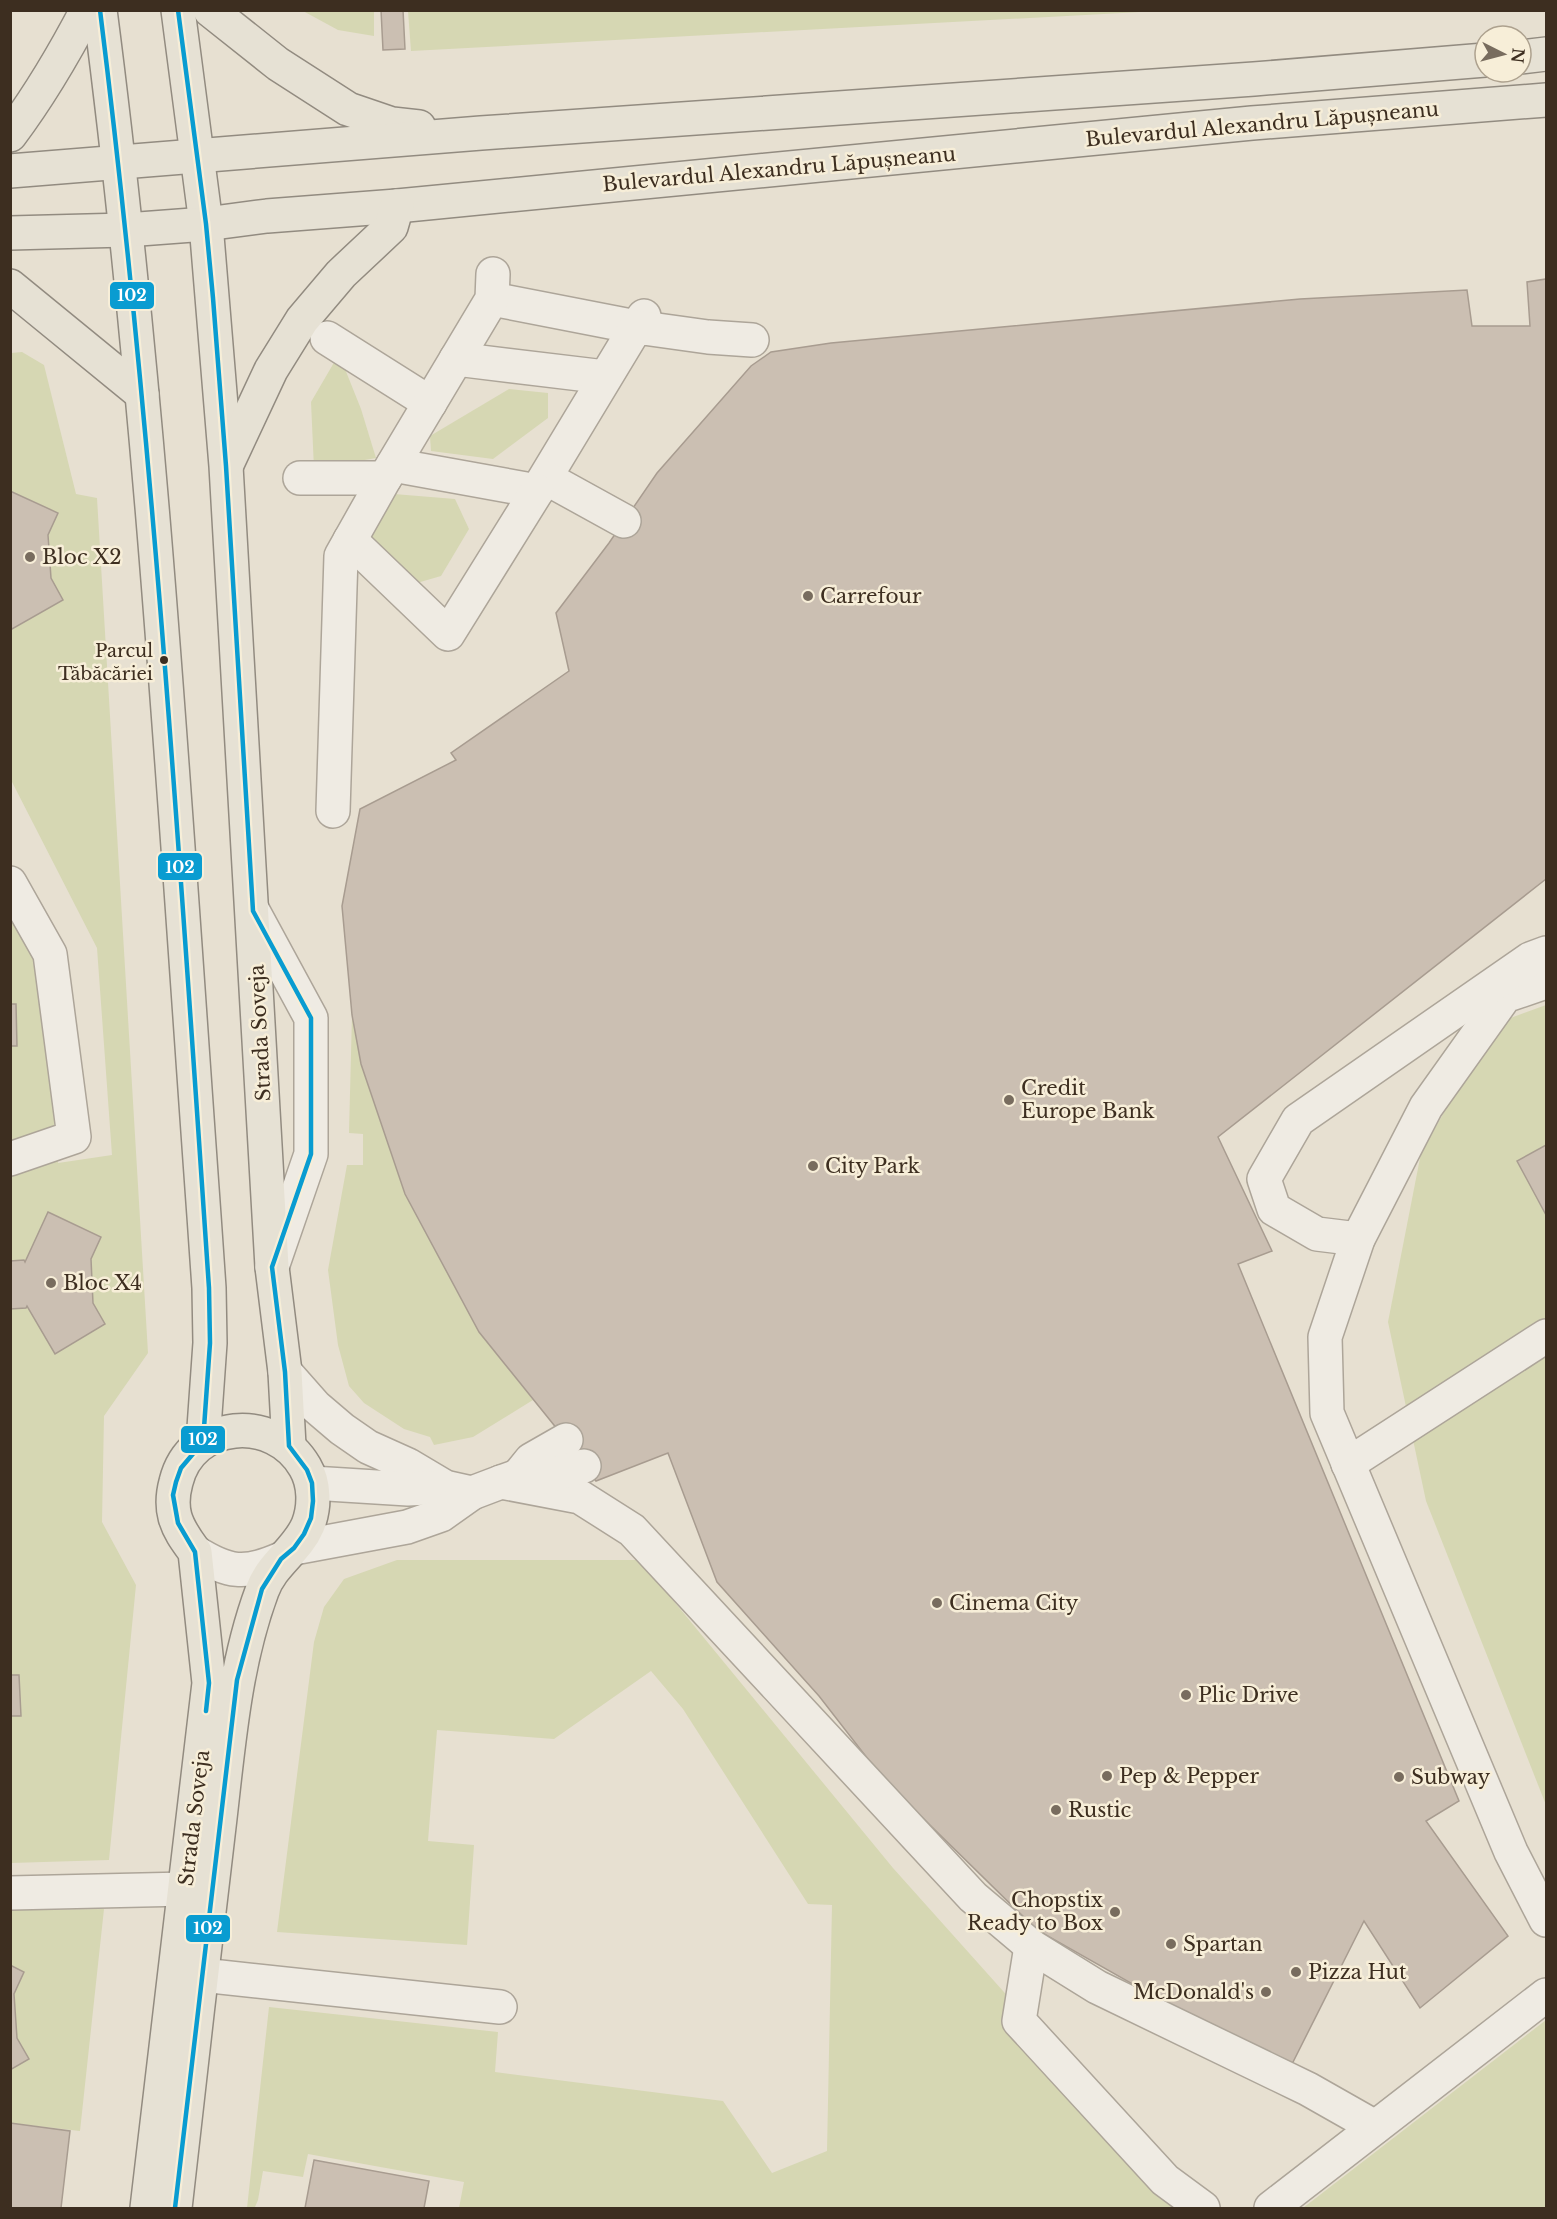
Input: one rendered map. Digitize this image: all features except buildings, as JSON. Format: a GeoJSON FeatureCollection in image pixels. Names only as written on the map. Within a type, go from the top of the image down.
{"type":"FeatureCollection","features":[{"type":"Feature","properties":{"kind":"main road"},"geometry":{"type":"LineString","coordinates":[[10,135],[35,102],[56,68],[87,10]]}},
{"type":"Feature","properties":{"kind":"main road"},"geometry":{"type":"LineString","coordinates":[[100,10],[126,230],[142,394],[167,700],[209,1288],[210,1343],[203,1442]]}},
{"type":"Feature","properties":{"kind":"main road","name":"Strada Soveja"},"geometry":{"type":"LineString","coordinates":[[178,10],[206,224],[226,466],[272,1267],[285,1372],[288,1446]]}},
{"type":"Feature","properties":{"kind":"main road"},"geometry":{"type":"LineString","coordinates":[[210,10],[278,64],[348,109],[392,124],[481,133]]}},
{"type":"Feature","properties":{"kind":"main road"},"geometry":{"type":"LineString","coordinates":[[10,171],[481,133],[1254,79],[1473,61]]}},
{"type":"Feature","properties":{"kind":"main road","name":"Bulevardul Alexandru Lăpușneanu"},"geometry":{"type":"LineString","coordinates":[[10,233],[126,230],[206,224],[267,216],[398,206],[1252,123],[1546,100]]}},
{"type":"Feature","properties":{"kind":"main road"},"geometry":{"type":"LineString","coordinates":[[226,466],[271,369],[302,320],[341,274],[391,227],[398,206]]}},
{"type":"Feature","properties":{"kind":"main road"},"geometry":{"type":"LineString","coordinates":[[10,286],[142,394]]}},
{"type":"Feature","properties":{"kind":"main road","name":"Strada Soveja"},"geometry":{"type":"LineString","coordinates":[[147,2208],[209,1683],[195,1552],[182,1535],[174,1516],[173,1494],[178,1474],[188,1456],[203,1442],[225,1432],[247,1430],[269,1434],[288,1446],[307,1470],[314,1501],[311,1518],[304,1534],[262,1589],[237,1680],[175,2208]]}},
{"type":"Feature","properties":{"kind":"street"},"geometry":{"type":"LineString","coordinates":[[333,811],[341,556],[456,359],[492,287],[708,337],[753,340]]}},
{"type":"Feature","properties":{"kind":"street"},"geometry":{"type":"LineString","coordinates":[[350,540],[448,634],[640,322]]}},
{"type":"Feature","properties":{"kind":"street"},"geometry":{"type":"LineString","coordinates":[[327,338],[430,403]]}},
{"type":"Feature","properties":{"kind":"street"},"geometry":{"type":"LineString","coordinates":[[456,359],[605,377]]}},
{"type":"Feature","properties":{"kind":"street"},"geometry":{"type":"LineString","coordinates":[[300,478],[389,471],[541,484],[624,521]]}},
{"type":"Feature","properties":{"kind":"street"},"geometry":{"type":"LineString","coordinates":[[10,883],[50,954],[74,1137],[10,1159]]}},
{"type":"Feature","properties":{"kind":"street"},"geometry":{"type":"LineString","coordinates":[[253,911],[311,1018],[311,1154],[272,1267]]}},
{"type":"Feature","properties":{"kind":"street"},"geometry":{"type":"LineString","coordinates":[[1358,1239],[1317,1234],[1274,1209],[1264,1179],[1298,1120],[1530,960],[1546,953]]}},
{"type":"Feature","properties":{"kind":"street"},"geometry":{"type":"LineString","coordinates":[[1546,982],[1505,996],[1426,1107],[1358,1239],[1325,1337],[1327,1413],[1511,1852],[1546,1920]]}},
{"type":"Feature","properties":{"kind":"street"},"geometry":{"type":"LineString","coordinates":[[1348,1464],[1546,1336]]}},
{"type":"Feature","properties":{"kind":"street"},"geometry":{"type":"LineString","coordinates":[[285,1372],[315,1406],[368,1447],[408,1465],[484,1484],[580,1497],[632,1530],[973,1897],[1031,1946],[1097,1987],[1308,2089],[1375,2127]]}},
{"type":"Feature","properties":{"kind":"street"},"geometry":{"type":"LineString","coordinates":[[312,1484],[408,1489],[540,1478],[575,1453]]}},
{"type":"Feature","properties":{"kind":"street"},"geometry":{"type":"LineString","coordinates":[[195,1552],[215,1564],[237,1570],[260,1568],[288,1553],[424,1522],[441,1515],[484,1484]]}},
{"type":"Feature","properties":{"kind":"street"},"geometry":{"type":"LineString","coordinates":[[10,1893],[186,1889]]}},
{"type":"Feature","properties":{"kind":"street"},"geometry":{"type":"LineString","coordinates":[[1031,1946],[1019,2021],[1165,2180],[1203,2208]]}},
{"type":"Feature","properties":{"kind":"street"},"geometry":{"type":"LineString","coordinates":[[202,1975],[500,2007]]}},
{"type":"Feature","properties":{"kind":"street"},"geometry":{"type":"LineString","coordinates":[[1271,2208],[1546,1995]]}},
{"type":"Feature","properties":{"kind":"green space"},"geometry":{"type":"Polygon","coordinates":[[[408,10],[1159,11],[411,51],[408,10]]]}},
{"type":"Feature","properties":{"kind":"green space"},"geometry":{"type":"Polygon","coordinates":[[[303,11],[374,11],[374,36],[338,30],[303,11]]]}},
{"type":"Feature","properties":{"kind":"green space"},"geometry":{"type":"Polygon","coordinates":[[[22,352],[44,365],[76,494],[97,498],[148,1353],[104,1416],[102,1522],[136,1585],[109,1860],[11,1863],[11,1716],[21,1715],[19,1675],[10,1675],[11,1309],[27,1306],[55,1354],[105,1324],[93,1303],[91,1259],[101,1237],[48,1212],[25,1262],[11,1261],[10,1046],[17,1045],[16,1004],[11,1004],[11,913],[40,967],[58,1163],[112,1155],[97,948],[11,780],[10,626],[13,629],[62,600],[51,578],[48,535],[58,513],[11,491],[11,353],[22,352]]]}},
{"type":"Feature","properties":{"kind":"green space"},"geometry":{"type":"Polygon","coordinates":[[[339,354],[361,409],[376,458],[314,469],[311,402],[339,354]]]}},
{"type":"Feature","properties":{"kind":"green space"},"geometry":{"type":"Polygon","coordinates":[[[509,389],[548,393],[548,418],[493,459],[431,451],[430,436],[509,389]]]}},
{"type":"Feature","properties":{"kind":"green space"},"geometry":{"type":"Polygon","coordinates":[[[394,494],[455,499],[469,529],[441,576],[410,585],[362,536],[394,494]]]}},
{"type":"Feature","properties":{"kind":"green space"},"geometry":{"type":"Polygon","coordinates":[[[1546,1005],[1546,1805],[1426,1501],[1388,1322],[1421,1153],[1494,1024],[1546,1005]]]}},
{"type":"Feature","properties":{"kind":"green space"},"geometry":{"type":"Polygon","coordinates":[[[352,1015],[361,1064],[405,1194],[479,1332],[533,1400],[473,1437],[434,1445],[430,1437],[404,1429],[364,1403],[349,1386],[338,1345],[328,1270],[347,1165],[363,1165],[363,1134],[349,1133],[352,1015]]]}},
{"type":"Feature","properties":{"kind":"green space"},"geometry":{"type":"Polygon","coordinates":[[[397,1560],[640,1560],[893,1868],[1197,2208],[459,2208],[464,2182],[308,2154],[303,2177],[263,2171],[255,2207],[247,2208],[269,2007],[498,2032],[495,2072],[723,2101],[772,2173],[827,2151],[832,1905],[808,1904],[683,1709],[651,1671],[554,1739],[437,1730],[428,1841],[474,1845],[467,1945],[277,1932],[314,1642],[324,1607],[344,1579],[397,1560]]]}},
{"type":"Feature","properties":{"kind":"green space"},"geometry":{"type":"Polygon","coordinates":[[[104,1909],[80,2131],[11,2123],[10,2070],[29,2059],[17,2038],[14,1994],[24,1972],[11,1965],[11,1910],[104,1909]]]}},
{"type":"Feature","properties":{"kind":"green space"},"geometry":{"type":"Polygon","coordinates":[[[1546,2020],[1546,2208],[1303,2208],[1546,2020]]]}},
{"type":"Feature","properties":{"kind":"transit line","name":"102"},"geometry":{"type":"LineString","coordinates":[[100,10],[119,169],[164,649],[209,1288],[210,1343],[203,1442],[181,1468],[173,1495],[178,1523],[195,1552],[209,1683],[206,1711]]}},
{"type":"Feature","properties":{"kind":"transit line","name":"102"},"geometry":{"type":"LineString","coordinates":[[175,2208],[237,1680],[262,1589],[281,1559],[294,1548],[304,1534],[311,1518],[313,1501],[312,1483],[307,1470],[289,1446],[285,1372],[272,1267],[311,1154],[311,1018],[253,911],[226,466],[213,298],[206,224],[178,10]]}},
{"type":"Feature","properties":{"kind":"place","name":"Bloc X2"},"geometry":{"type":"Point","coordinates":[30,557]}},
{"type":"Feature","properties":{"kind":"place","name":"Carrefour"},"geometry":{"type":"Point","coordinates":[808,596]}},
{"type":"Feature","properties":{"kind":"place","name":"Parcul Tăbăcăriei"},"geometry":{"type":"Point","coordinates":[164,660]}},
{"type":"Feature","properties":{"kind":"place","name":"Credit Europe Bank"},"geometry":{"type":"Point","coordinates":[1009,1100]}},
{"type":"Feature","properties":{"kind":"place","name":"City Park"},"geometry":{"type":"Point","coordinates":[813,1166]}},
{"type":"Feature","properties":{"kind":"place","name":"Bloc X4"},"geometry":{"type":"Point","coordinates":[51,1283]}},
{"type":"Feature","properties":{"kind":"place","name":"Cinema City"},"geometry":{"type":"Point","coordinates":[937,1603]}},
{"type":"Feature","properties":{"kind":"place","name":"Plic Drive"},"geometry":{"type":"Point","coordinates":[1186,1695]}},
{"type":"Feature","properties":{"kind":"place","name":"Pep & Pepper"},"geometry":{"type":"Point","coordinates":[1107,1776]}},
{"type":"Feature","properties":{"kind":"place","name":"Subway"},"geometry":{"type":"Point","coordinates":[1399,1777]}},
{"type":"Feature","properties":{"kind":"place","name":"Rustic"},"geometry":{"type":"Point","coordinates":[1056,1810]}},
{"type":"Feature","properties":{"kind":"place","name":"Chopstix Ready to Box"},"geometry":{"type":"Point","coordinates":[1115,1912]}},
{"type":"Feature","properties":{"kind":"place","name":"Spartan"},"geometry":{"type":"Point","coordinates":[1171,1944]}},
{"type":"Feature","properties":{"kind":"place","name":"Pizza Hut"},"geometry":{"type":"Point","coordinates":[1296,1972]}},
{"type":"Feature","properties":{"kind":"place","name":"McDonald's"},"geometry":{"type":"Point","coordinates":[1266,1992]}}]}
